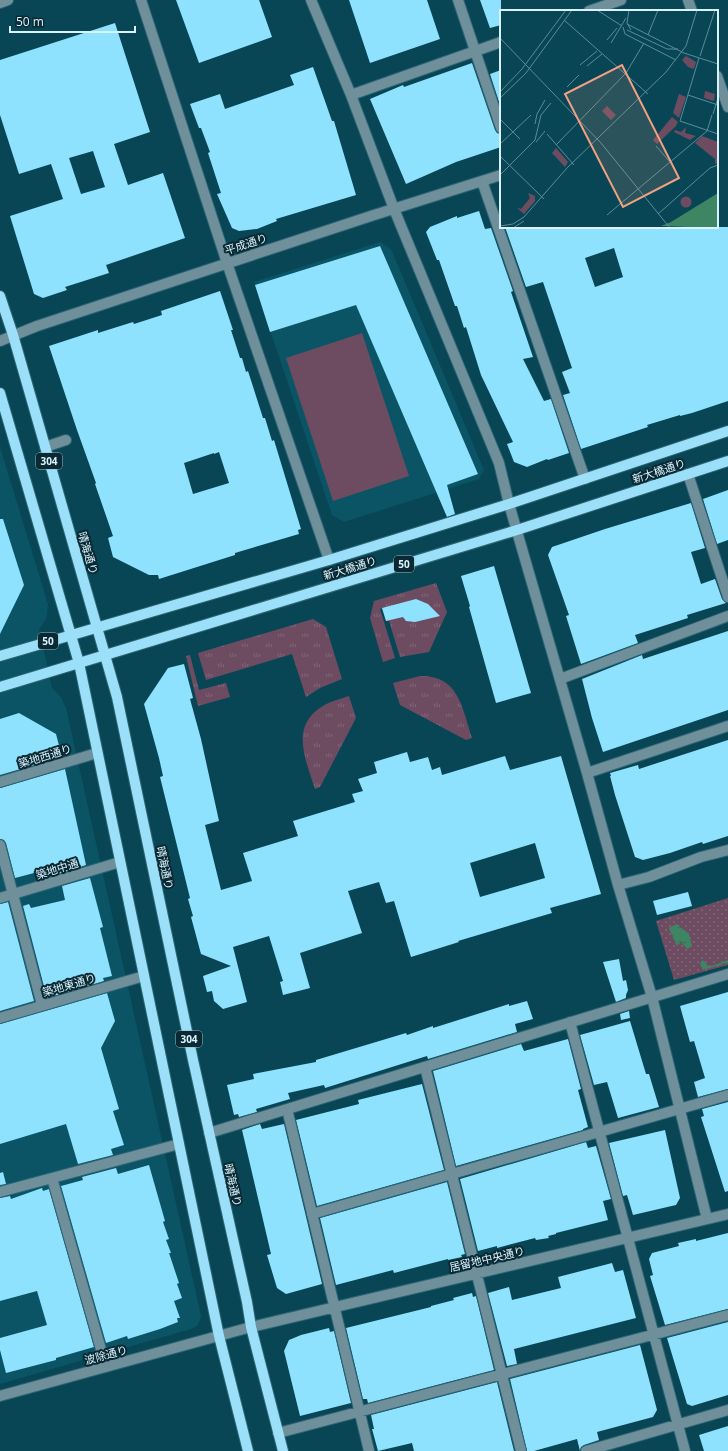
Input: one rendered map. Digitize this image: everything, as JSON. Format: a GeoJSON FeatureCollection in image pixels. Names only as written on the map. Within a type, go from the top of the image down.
{"type":"FeatureCollection","features":[{"type":"Feature","properties":{"kind":"main road","name":"晴海通り"},"geometry":{"type":"LineString","coordinates":[[0,296],[13,335],[117,697],[209,1133],[247,1302],[251,1327],[283,1451]]}},
{"type":"Feature","properties":{"kind":"main road","name":"304"},"geometry":{"type":"LineString","coordinates":[[0,393],[79,663],[219,1336],[248,1451]]}},
{"type":"Feature","properties":{"kind":"main road","name":"新大橋通り"},"geometry":{"type":"LineString","coordinates":[[0,656],[328,560],[509,504],[728,431]]}},
{"type":"Feature","properties":{"kind":"main road","name":"新大橋通り"},"geometry":{"type":"LineString","coordinates":[[0,687],[517,530],[728,461]]}},
{"type":"Feature","properties":{"kind":"street"},"geometry":{"type":"LineString","coordinates":[[0,3],[8,0]]}},
{"type":"Feature","properties":{"kind":"street"},"geometry":{"type":"LineString","coordinates":[[141,0],[227,263],[328,560]]}},
{"type":"Feature","properties":{"kind":"street"},"geometry":{"type":"LineString","coordinates":[[311,0],[351,95],[394,209],[499,463],[509,504],[618,886],[652,997],[707,1219]]}},
{"type":"Feature","properties":{"kind":"street"},"geometry":{"type":"LineString","coordinates":[[458,0],[500,125]]}},
{"type":"Feature","properties":{"kind":"street"},"geometry":{"type":"LineString","coordinates":[[592,10],[621,0]]}},
{"type":"Feature","properties":{"kind":"street"},"geometry":{"type":"LineString","coordinates":[[688,0],[692,10]]}},
{"type":"Feature","properties":{"kind":"street"},"geometry":{"type":"LineString","coordinates":[[351,95],[500,42]]}},
{"type":"Feature","properties":{"kind":"street"},"geometry":{"type":"LineString","coordinates":[[718,79],[725,103]]}},
{"type":"Feature","properties":{"kind":"street","name":"平成通り"},"geometry":{"type":"LineString","coordinates":[[0,341],[13,335],[227,263],[500,175]]}},
{"type":"Feature","properties":{"kind":"street"},"geometry":{"type":"LineString","coordinates":[[482,181],[585,479]]}},
{"type":"Feature","properties":{"kind":"street"},"geometry":{"type":"LineString","coordinates":[[45,447],[66,440]]}},
{"type":"Feature","properties":{"kind":"street"},"geometry":{"type":"LineString","coordinates":[[688,474],[728,597]]}},
{"type":"Feature","properties":{"kind":"street"},"geometry":{"type":"LineString","coordinates":[[560,679],[728,616]]}},
{"type":"Feature","properties":{"kind":"street"},"geometry":{"type":"LineString","coordinates":[[587,773],[728,726]]}},
{"type":"Feature","properties":{"kind":"street","name":"築地西通り"},"geometry":{"type":"LineString","coordinates":[[0,782],[97,753]]}},
{"type":"Feature","properties":{"kind":"street"},"geometry":{"type":"LineString","coordinates":[[0,845],[42,1006]]}},
{"type":"Feature","properties":{"kind":"street"},"geometry":{"type":"LineString","coordinates":[[618,886],[649,877],[701,857],[728,850]]}},
{"type":"Feature","properties":{"kind":"street","name":"築地中通"},"geometry":{"type":"LineString","coordinates":[[0,898],[120,862]]}},
{"type":"Feature","properties":{"kind":"street"},"geometry":{"type":"LineString","coordinates":[[209,1133],[728,974]]}},
{"type":"Feature","properties":{"kind":"street","name":"築地東通り"},"geometry":{"type":"LineString","coordinates":[[0,1018],[144,976]]}},
{"type":"Feature","properties":{"kind":"street"},"geometry":{"type":"LineString","coordinates":[[570,1022],[685,1451]]}},
{"type":"Feature","properties":{"kind":"street"},"geometry":{"type":"LineString","coordinates":[[425,1067],[521,1451]]}},
{"type":"Feature","properties":{"kind":"street"},"geometry":{"type":"LineString","coordinates":[[312,1214],[728,1095]]}},
{"type":"Feature","properties":{"kind":"street"},"geometry":{"type":"LineString","coordinates":[[287,1109],[369,1451]]}},
{"type":"Feature","properties":{"kind":"street"},"geometry":{"type":"LineString","coordinates":[[0,1192],[179,1144]]}},
{"type":"Feature","properties":{"kind":"street"},"geometry":{"type":"LineString","coordinates":[[52,1178],[106,1367]]}},
{"type":"Feature","properties":{"kind":"street","name":"居留地中央通り"},"geometry":{"type":"LineString","coordinates":[[251,1327],[728,1214]]}},
{"type":"Feature","properties":{"kind":"street"},"geometry":{"type":"LineString","coordinates":[[278,1432],[728,1315]]}},
{"type":"Feature","properties":{"kind":"street","name":"波除通り"},"geometry":{"type":"LineString","coordinates":[[0,1394],[106,1367],[251,1327]]}},
{"type":"Feature","properties":{"kind":"street"},"geometry":{"type":"LineString","coordinates":[[586,1451],[728,1410]]}},
{"type":"Feature","properties":{"kind":"shaded area"},"geometry":{"type":"Polygon","coordinates":[[[380,242],[391,249],[484,470],[479,479],[344,522],[332,515],[254,282],[380,242]]]}},
{"type":"Feature","properties":{"kind":"shaded area"},"geometry":{"type":"Polygon","coordinates":[[[0,447],[48,604],[47,616],[39,629],[52,688],[61,697],[66,708],[201,1316],[198,1325],[191,1329],[0,1384],[0,447]]]}},
{"type":"Feature","properties":{"kind":"green space"},"geometry":{"type":"Polygon","coordinates":[[[362,333],[409,476],[333,501],[286,358],[362,333]]]}},
{"type":"Feature","properties":{"kind":"green space"},"geometry":{"type":"Polygon","coordinates":[[[436,583],[447,612],[429,652],[400,657],[389,621],[386,621],[382,608],[380,609],[395,658],[383,662],[370,618],[374,601],[436,583]]]}},
{"type":"Feature","properties":{"kind":"green space"},"geometry":{"type":"Polygon","coordinates":[[[313,619],[326,627],[342,679],[320,688],[306,697],[292,654],[206,680],[198,653],[313,619]]]}},
{"type":"Feature","properties":{"kind":"green space"},"geometry":{"type":"Polygon","coordinates":[[[190,655],[199,690],[226,683],[230,697],[198,706],[186,656],[190,655]]]}},
{"type":"Feature","properties":{"kind":"green space"},"geometry":{"type":"Polygon","coordinates":[[[420,676],[433,677],[443,681],[451,687],[457,695],[472,738],[466,740],[400,705],[393,683],[420,676]]]}},
{"type":"Feature","properties":{"kind":"green space"},"geometry":{"type":"Polygon","coordinates":[[[349,696],[356,718],[320,787],[315,789],[303,744],[303,733],[306,723],[313,714],[323,706],[332,701],[349,696]]]}},
{"type":"Feature","properties":{"kind":"green space"},"geometry":{"type":"Polygon","coordinates":[[[728,898],[728,965],[674,980],[656,921],[728,898]]]}},
{"type":"Feature","properties":{"kind":"water"},"geometry":{"type":"Polygon","coordinates":[[[677,924],[689,934],[692,946],[687,949],[681,942],[677,946],[669,928],[677,924]]]}},
{"type":"Feature","properties":{"kind":"water"},"geometry":{"type":"Polygon","coordinates":[[[703,960],[709,967],[728,960],[728,963],[703,970],[700,963],[703,960]]]}},
{"type":"Feature","properties":{"kind":"building"},"geometry":{"type":"Polygon","coordinates":[[[176,0],[259,0],[272,37],[199,63],[176,0]]]}},
{"type":"Feature","properties":{"kind":"building"},"geometry":{"type":"Polygon","coordinates":[[[349,0],[427,0],[440,39],[370,63],[349,0]]]}},
{"type":"Feature","properties":{"kind":"building"},"geometry":{"type":"Polygon","coordinates":[[[480,0],[501,0],[500,25],[490,28],[480,0]]]}},
{"type":"Feature","properties":{"kind":"building"},"geometry":{"type":"Polygon","coordinates":[[[115,23],[150,132],[114,144],[128,185],[163,173],[185,238],[106,265],[109,273],[65,287],[67,290],[43,298],[34,294],[10,216],[63,199],[51,164],[19,174],[0,115],[0,60],[115,23]],[[93,151],[69,158],[81,194],[105,187],[93,151]]]}},
{"type":"Feature","properties":{"kind":"building"},"geometry":{"type":"Polygon","coordinates":[[[472,63],[495,130],[500,134],[500,147],[456,162],[406,184],[370,99],[403,85],[404,87],[472,63]]]}},
{"type":"Feature","properties":{"kind":"building"},"geometry":{"type":"Polygon","coordinates":[[[313,67],[332,121],[334,121],[356,195],[276,219],[277,221],[257,229],[239,231],[232,228],[217,194],[221,193],[208,153],[210,152],[190,104],[220,94],[225,109],[294,85],[290,75],[313,67]]]}},
{"type":"Feature","properties":{"kind":"building"},"geometry":{"type":"Polygon","coordinates":[[[500,70],[500,105],[490,74],[500,70]]]}},
{"type":"Feature","properties":{"kind":"building"},"geometry":{"type":"Polygon","coordinates":[[[479,211],[485,229],[491,228],[513,291],[511,292],[533,357],[523,359],[544,401],[551,399],[569,453],[548,460],[547,459],[527,467],[514,462],[507,444],[513,442],[481,375],[466,327],[464,328],[439,260],[437,260],[426,232],[430,227],[457,216],[457,218],[479,211]]]}},
{"type":"Feature","properties":{"kind":"building"},"geometry":{"type":"Polygon","coordinates":[[[728,227],[728,401],[692,413],[647,425],[648,427],[581,449],[563,395],[570,393],[562,372],[572,368],[543,282],[526,287],[505,228],[728,227]],[[614,248],[585,258],[595,287],[623,277],[614,248]]]}},
{"type":"Feature","properties":{"kind":"building"},"geometry":{"type":"Polygon","coordinates":[[[380,246],[478,474],[447,485],[455,514],[447,517],[356,305],[270,332],[255,285],[380,246]]]}},
{"type":"Feature","properties":{"kind":"building"},"geometry":{"type":"Polygon","coordinates":[[[220,291],[233,330],[231,330],[240,358],[242,358],[246,372],[248,371],[263,418],[265,418],[272,441],[274,440],[301,529],[298,530],[299,534],[235,553],[235,555],[159,579],[158,575],[149,575],[113,557],[108,538],[113,536],[49,346],[98,330],[98,333],[133,322],[134,324],[162,315],[161,311],[220,291]],[[219,452],[184,463],[193,494],[229,483],[219,452]]]}},
{"type":"Feature","properties":{"kind":"building"},"geometry":{"type":"Polygon","coordinates":[[[728,490],[728,540],[717,544],[703,499],[728,490]]]}},
{"type":"Feature","properties":{"kind":"building"},"geometry":{"type":"Polygon","coordinates":[[[691,503],[705,548],[691,552],[701,584],[715,579],[722,599],[726,603],[687,615],[688,618],[635,635],[638,643],[581,664],[566,616],[569,615],[548,555],[552,547],[691,503]]]}},
{"type":"Feature","properties":{"kind":"building"},"geometry":{"type":"Polygon","coordinates":[[[0,519],[3,519],[24,585],[0,634],[0,519]]]}},
{"type":"Feature","properties":{"kind":"building"},"geometry":{"type":"Polygon","coordinates":[[[494,566],[531,693],[496,703],[461,576],[494,566]]]}},
{"type":"Feature","properties":{"kind":"building"},"geometry":{"type":"Polygon","coordinates":[[[416,599],[428,604],[440,616],[415,622],[406,621],[403,617],[386,621],[382,608],[416,599]]]}},
{"type":"Feature","properties":{"kind":"building"},"geometry":{"type":"Polygon","coordinates":[[[728,631],[728,710],[603,752],[582,679],[642,655],[643,659],[728,631]]]}},
{"type":"Feature","properties":{"kind":"building"},"geometry":{"type":"Polygon","coordinates":[[[184,664],[193,698],[190,699],[201,739],[219,821],[205,825],[221,890],[252,881],[243,853],[298,836],[293,821],[355,802],[352,794],[363,791],[358,779],[377,773],[374,762],[407,752],[410,762],[428,757],[432,770],[440,767],[442,775],[505,756],[510,770],[561,756],[601,894],[550,908],[552,913],[458,941],[459,942],[411,957],[394,901],[386,903],[379,882],[348,891],[362,933],[300,953],[310,988],[283,995],[280,982],[283,981],[269,936],[233,947],[247,1002],[223,1009],[214,1001],[212,991],[207,992],[203,976],[231,966],[201,954],[191,917],[193,916],[188,899],[190,898],[160,777],[163,776],[159,758],[144,704],[168,668],[184,664]],[[535,843],[470,863],[480,897],[545,878],[535,843]]]}},
{"type":"Feature","properties":{"kind":"building"},"geometry":{"type":"Polygon","coordinates":[[[19,713],[56,734],[62,757],[0,775],[0,719],[19,713]]]}},
{"type":"Feature","properties":{"kind":"building"},"geometry":{"type":"Polygon","coordinates":[[[728,740],[728,836],[703,844],[702,842],[643,860],[635,857],[615,795],[610,773],[638,765],[639,769],[728,740]]]}},
{"type":"Feature","properties":{"kind":"building"},"geometry":{"type":"Polygon","coordinates":[[[65,769],[86,865],[58,874],[57,867],[15,878],[6,843],[4,840],[0,839],[0,788],[65,769]]]}},
{"type":"Feature","properties":{"kind":"building"},"geometry":{"type":"Polygon","coordinates":[[[90,878],[103,927],[100,928],[112,976],[103,978],[104,981],[47,998],[23,906],[29,904],[31,908],[65,900],[62,886],[90,878]]]}},
{"type":"Feature","properties":{"kind":"building"},"geometry":{"type":"Polygon","coordinates":[[[688,892],[692,906],[657,915],[653,901],[688,892]]]}},
{"type":"Feature","properties":{"kind":"building"},"geometry":{"type":"Polygon","coordinates":[[[8,902],[34,1001],[0,1011],[0,904],[8,902]]]}},
{"type":"Feature","properties":{"kind":"building"},"geometry":{"type":"Polygon","coordinates":[[[619,959],[623,981],[626,980],[628,990],[626,998],[616,1002],[603,962],[619,959]]]}},
{"type":"Feature","properties":{"kind":"building"},"geometry":{"type":"Polygon","coordinates":[[[728,992],[728,1089],[698,1097],[694,1082],[705,1078],[694,1041],[690,1042],[680,1006],[728,992]]]}},
{"type":"Feature","properties":{"kind":"building"},"geometry":{"type":"Polygon","coordinates":[[[107,993],[115,1021],[101,1048],[119,1109],[113,1111],[124,1145],[111,1149],[113,1155],[78,1164],[66,1124],[0,1144],[0,1024],[107,993]]]}},
{"type":"Feature","properties":{"kind":"building"},"geometry":{"type":"Polygon","coordinates":[[[527,1001],[533,1019],[515,1024],[517,1032],[428,1059],[427,1056],[325,1088],[324,1085],[288,1093],[290,1099],[256,1109],[257,1112],[239,1117],[238,1114],[234,1115],[227,1085],[254,1079],[253,1074],[316,1062],[316,1060],[406,1033],[407,1035],[509,1004],[509,1006],[527,1001]]]}},
{"type":"Feature","properties":{"kind":"building"},"geometry":{"type":"Polygon","coordinates":[[[629,1011],[630,1018],[621,1020],[620,1014],[629,1011]]]}},
{"type":"Feature","properties":{"kind":"building"},"geometry":{"type":"Polygon","coordinates":[[[630,1021],[646,1074],[649,1074],[659,1107],[618,1118],[607,1082],[594,1085],[580,1035],[630,1021]]]}},
{"type":"Feature","properties":{"kind":"building"},"geometry":{"type":"Polygon","coordinates":[[[568,1039],[581,1089],[578,1090],[588,1127],[583,1130],[456,1166],[433,1071],[521,1044],[524,1051],[568,1039]]]}},
{"type":"Feature","properties":{"kind":"building"},"geometry":{"type":"Polygon","coordinates":[[[422,1084],[444,1170],[317,1206],[296,1120],[359,1104],[358,1100],[422,1084]]]}},
{"type":"Feature","properties":{"kind":"building"},"geometry":{"type":"Polygon","coordinates":[[[728,1102],[728,1191],[725,1192],[701,1117],[704,1116],[702,1109],[728,1102]]]}},
{"type":"Feature","properties":{"kind":"building"},"geometry":{"type":"Polygon","coordinates":[[[260,1124],[262,1129],[284,1124],[322,1284],[286,1294],[277,1288],[267,1255],[271,1254],[242,1130],[260,1124]]]}},
{"type":"Feature","properties":{"kind":"building"},"geometry":{"type":"Polygon","coordinates":[[[665,1130],[680,1198],[676,1205],[633,1215],[627,1195],[623,1196],[609,1143],[665,1130]]]}},
{"type":"Feature","properties":{"kind":"building"},"geometry":{"type":"Polygon","coordinates":[[[586,1142],[588,1148],[596,1146],[611,1199],[603,1201],[608,1220],[556,1233],[548,1236],[549,1238],[536,1240],[535,1238],[497,1248],[497,1246],[478,1251],[460,1179],[586,1142]]]}},
{"type":"Feature","properties":{"kind":"building"},"geometry":{"type":"Polygon","coordinates":[[[149,1165],[165,1221],[163,1222],[169,1239],[166,1240],[171,1253],[169,1253],[179,1283],[177,1284],[182,1298],[174,1301],[180,1318],[177,1318],[178,1322],[160,1329],[128,1339],[127,1336],[106,1343],[61,1186],[83,1180],[82,1177],[116,1168],[118,1174],[149,1165]]]}},
{"type":"Feature","properties":{"kind":"building"},"geometry":{"type":"Polygon","coordinates":[[[3,1172],[6,1184],[0,1185],[0,1173],[3,1172]]]}},
{"type":"Feature","properties":{"kind":"building"},"geometry":{"type":"Polygon","coordinates":[[[447,1182],[465,1254],[461,1255],[462,1257],[448,1259],[394,1273],[393,1270],[336,1285],[320,1218],[447,1182]]]}},
{"type":"Feature","properties":{"kind":"building"},"geometry":{"type":"Polygon","coordinates":[[[42,1188],[43,1191],[49,1189],[94,1347],[56,1358],[56,1360],[6,1373],[0,1350],[0,1338],[47,1325],[37,1291],[0,1301],[0,1198],[10,1196],[11,1199],[42,1188]]]}},
{"type":"Feature","properties":{"kind":"building"},"geometry":{"type":"Polygon","coordinates":[[[728,1233],[728,1309],[665,1325],[650,1276],[653,1275],[649,1259],[652,1253],[679,1246],[678,1243],[696,1239],[696,1241],[728,1233]]]}},
{"type":"Feature","properties":{"kind":"building"},"geometry":{"type":"Polygon","coordinates":[[[612,1263],[615,1272],[623,1270],[636,1318],[514,1349],[517,1364],[507,1366],[488,1293],[509,1287],[512,1300],[561,1288],[558,1277],[612,1263]]]}},
{"type":"Feature","properties":{"kind":"building"},"geometry":{"type":"Polygon","coordinates":[[[472,1293],[473,1297],[476,1296],[494,1370],[368,1403],[367,1399],[363,1399],[346,1328],[431,1307],[454,1300],[453,1298],[472,1293]]]}},
{"type":"Feature","properties":{"kind":"building"},"geometry":{"type":"Polygon","coordinates":[[[728,1322],[728,1395],[692,1406],[687,1404],[667,1338],[728,1322]]]}},
{"type":"Feature","properties":{"kind":"building"},"geometry":{"type":"Polygon","coordinates":[[[329,1328],[330,1332],[334,1331],[351,1403],[300,1416],[284,1351],[289,1340],[301,1335],[329,1328]]]}},
{"type":"Feature","properties":{"kind":"building"},"geometry":{"type":"Polygon","coordinates":[[[640,1345],[657,1410],[653,1417],[597,1432],[599,1440],[584,1445],[581,1447],[580,1451],[577,1439],[534,1451],[527,1451],[510,1379],[640,1345]]]}},
{"type":"Feature","properties":{"kind":"building"},"geometry":{"type":"Polygon","coordinates":[[[497,1382],[514,1451],[414,1451],[412,1443],[378,1451],[372,1429],[374,1429],[371,1415],[497,1382]]]}},
{"type":"Feature","properties":{"kind":"building"},"geometry":{"type":"Polygon","coordinates":[[[728,1426],[728,1451],[704,1451],[699,1435],[728,1426]]]}}]}
